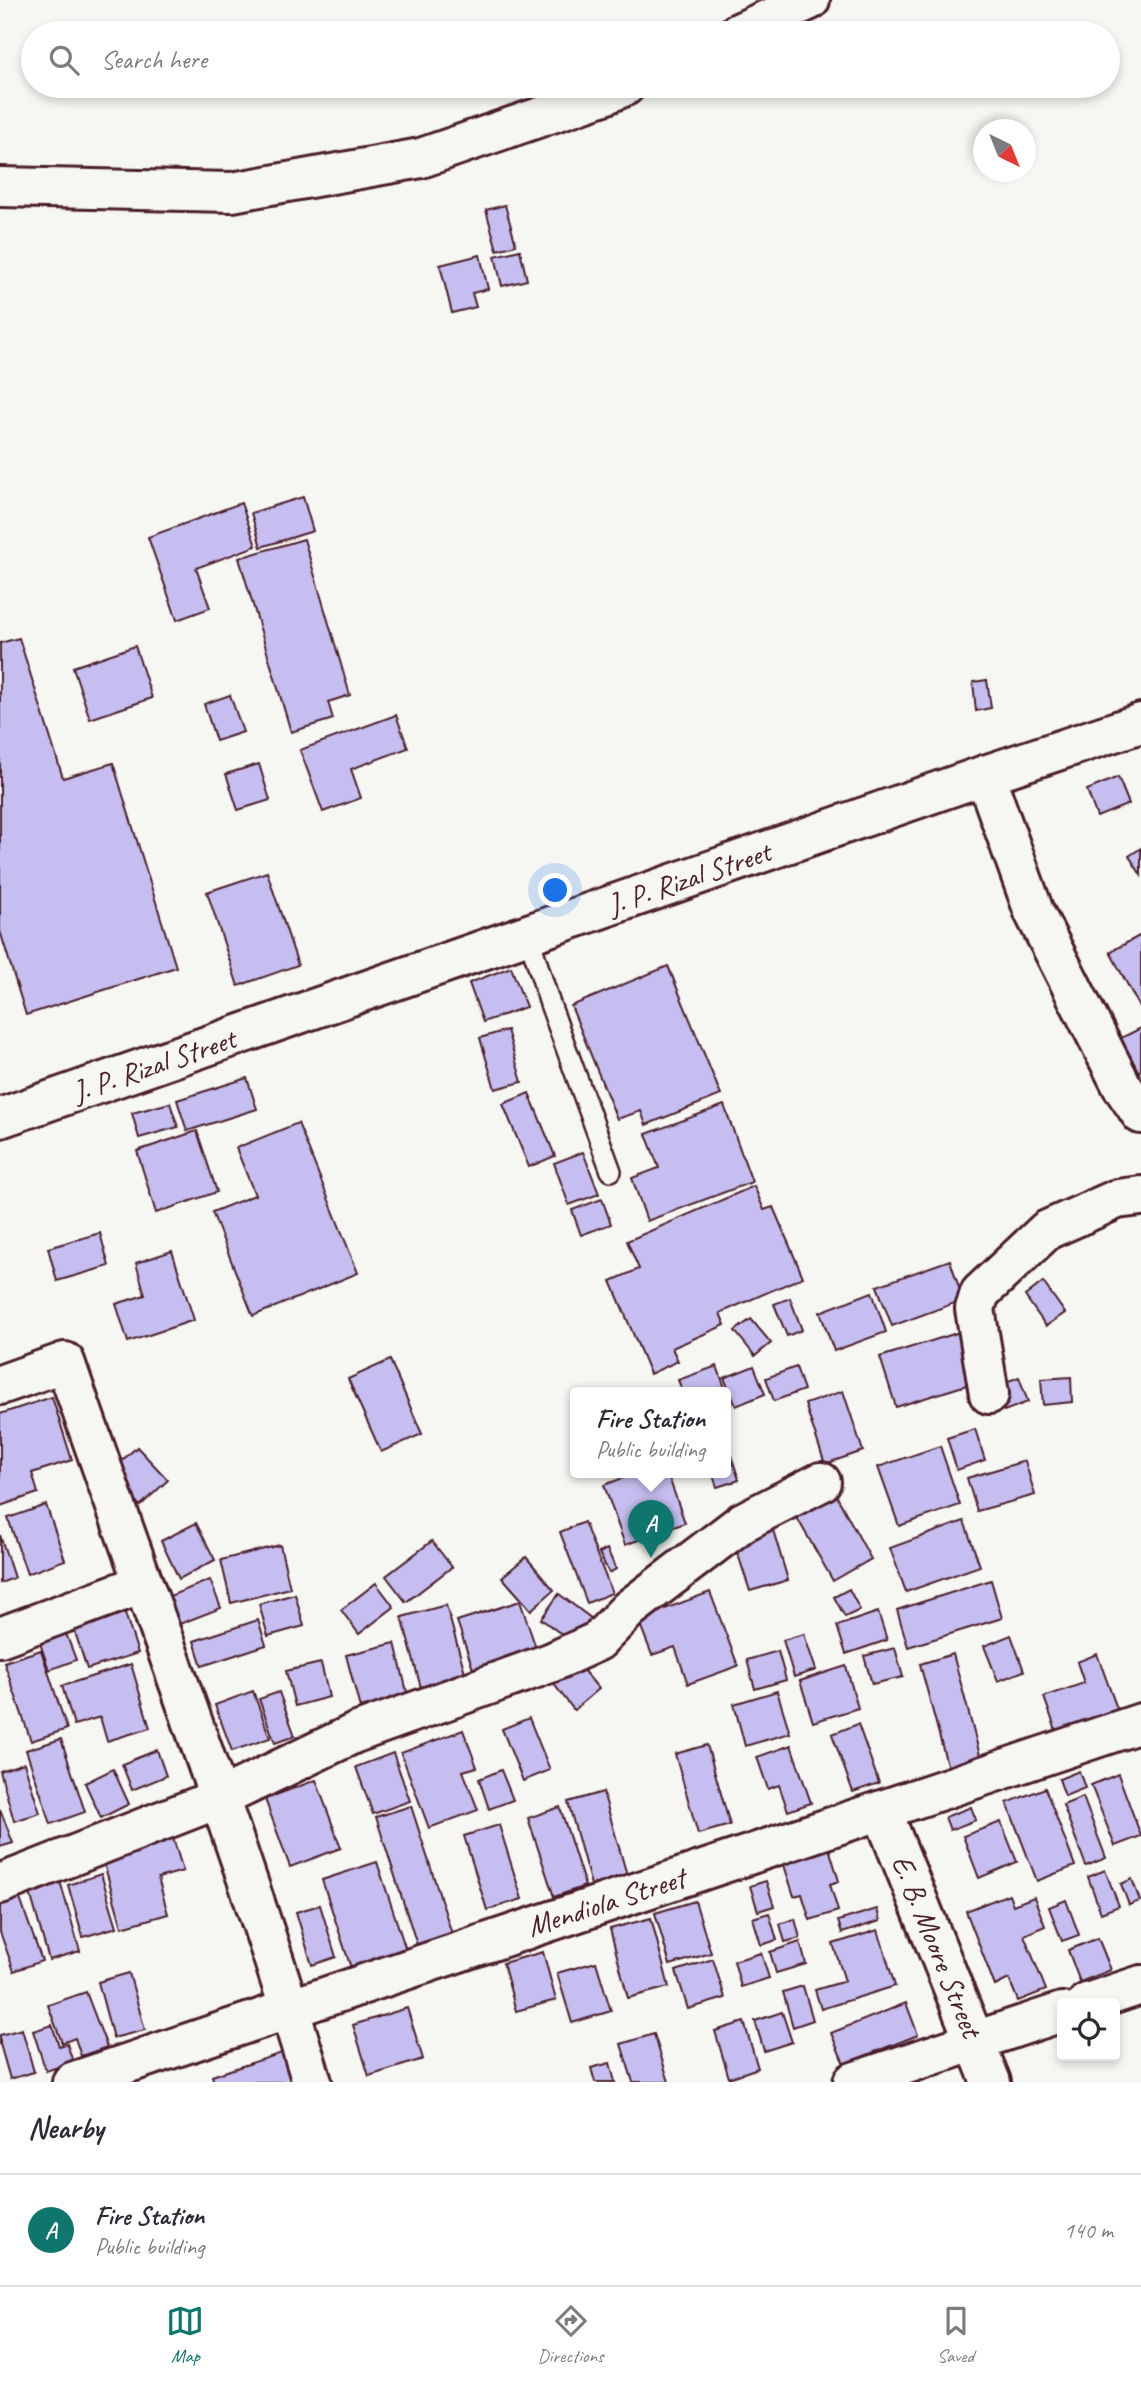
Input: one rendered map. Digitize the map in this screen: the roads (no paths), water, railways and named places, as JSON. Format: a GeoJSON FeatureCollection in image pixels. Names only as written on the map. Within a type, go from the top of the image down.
{"type":"FeatureCollection","features":[{"type":"Feature","properties":{"kind":"street"},"geometry":{"type":"LineString","coordinates":[[764,21],[810,0]]}},
{"type":"Feature","properties":{"kind":"street"},"geometry":{"type":"LineString","coordinates":[[0,187],[232,192],[421,158],[598,98]]}},
{"type":"Feature","properties":{"kind":"street","name":"J. P. Rizal Street"},"geometry":{"type":"LineString","coordinates":[[0,1118],[1141,723]]}},
{"type":"Feature","properties":{"kind":"street"},"geometry":{"type":"LineString","coordinates":[[985,775],[1034,912],[1122,1086],[1141,1114]]}},
{"type":"Feature","properties":{"kind":"street"},"geometry":{"type":"LineString","coordinates":[[989,1394],[975,1309],[980,1293],[1047,1230],[1117,1199],[1141,1196]]}},
{"type":"Feature","properties":{"kind":"street"},"geometry":{"type":"LineString","coordinates":[[0,1385],[65,1362],[220,1798],[290,2007],[312,2082]]}},
{"type":"Feature","properties":{"kind":"street"},"geometry":{"type":"LineString","coordinates":[[0,1884],[220,1798],[355,1733],[550,1663],[598,1642],[629,1609],[743,1522],[821,1482]]}},
{"type":"Feature","properties":{"kind":"street"},"geometry":{"type":"LineString","coordinates":[[0,1637],[142,1584]]}},
{"type":"Feature","properties":{"kind":"street","name":"Mendiola Street"},"geometry":{"type":"LineString","coordinates":[[72,2082],[1141,1723]]}},
{"type":"Feature","properties":{"kind":"street","name":"E. B. Moore Street"},"geometry":{"type":"LineString","coordinates":[[882,1811],[990,2082]]}},
{"type":"Feature","properties":{"kind":"street"},"geometry":{"type":"LineString","coordinates":[[1102,1998],[1141,1985]]}},
{"type":"Feature","properties":{"kind":"street"},"geometry":{"type":"LineString","coordinates":[[853,2082],[1057,2014]]}},
{"type":"Feature","properties":{"kind":"lane"},"geometry":{"type":"LineString","coordinates":[[528,934],[550,1004],[611,1171]]}},
{"type":"Feature","properties":{"kind":"place","name":"Fire Station"},"geometry":{"type":"Point","coordinates":[651,1558]}}]}
